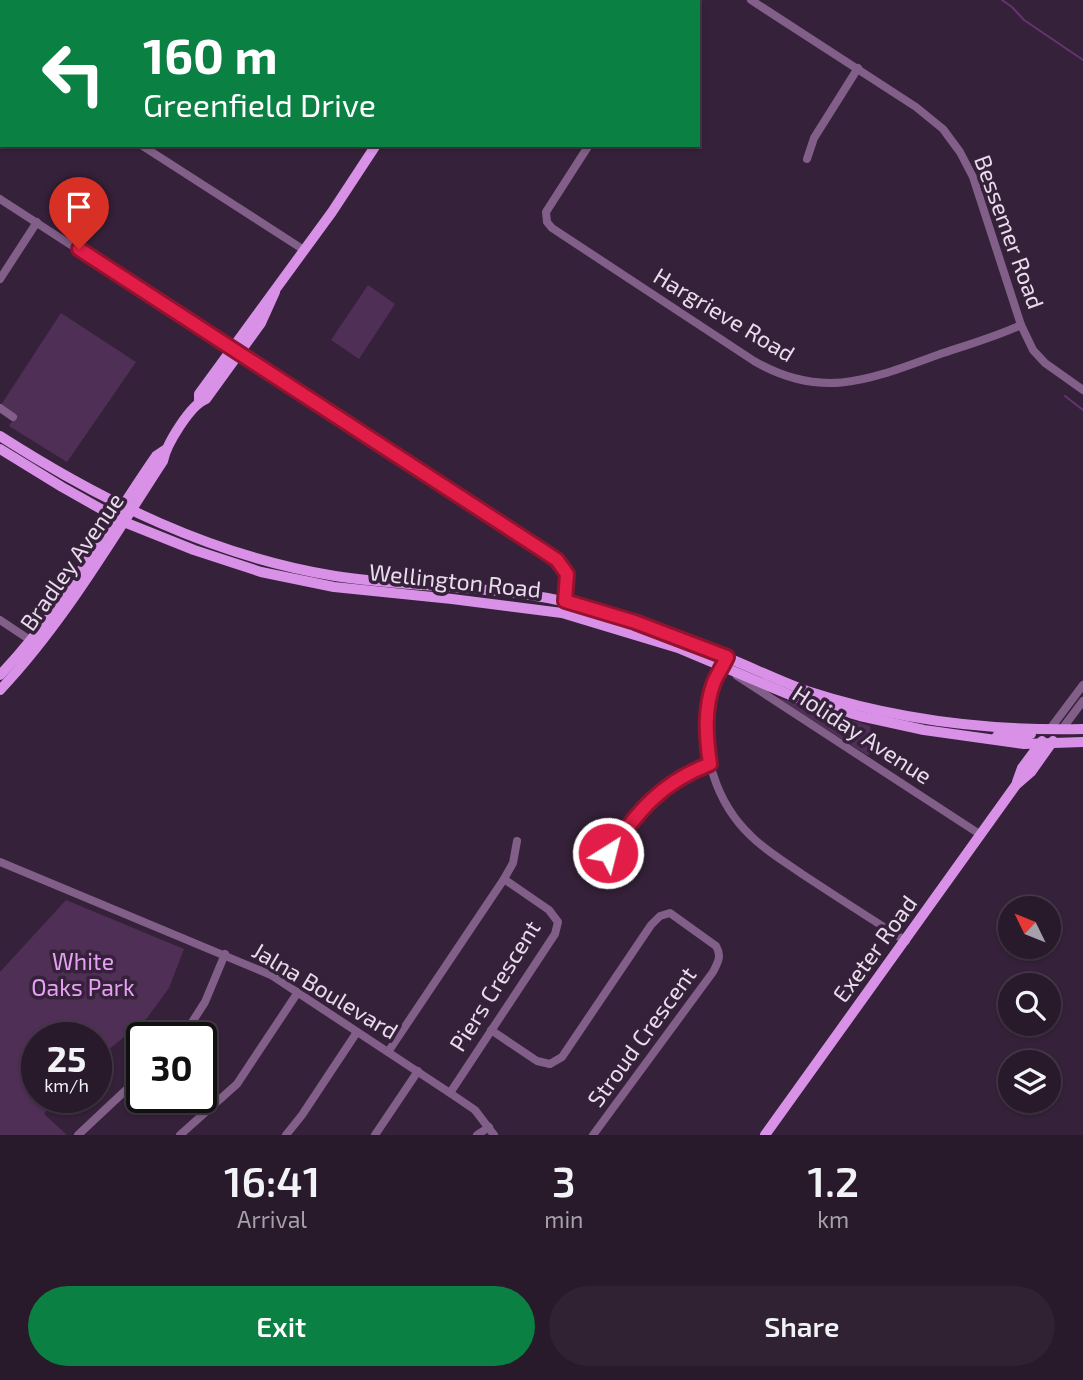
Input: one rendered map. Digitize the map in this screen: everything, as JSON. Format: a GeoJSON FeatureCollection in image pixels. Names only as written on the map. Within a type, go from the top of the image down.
{"type":"FeatureCollection","features":[{"type":"Feature","properties":{"kind":"main road","name":"Bradley Avenue"},"geometry":{"type":"LineString","coordinates":[[0,690],[126,509],[163,461],[165,450],[199,402],[206,398],[235,350],[268,312],[275,292],[375,147]]}},
{"type":"Feature","properties":{"kind":"main road","name":"Wellington Road"},"geometry":{"type":"LineString","coordinates":[[0,436],[126,509],[209,543],[263,560],[330,575],[565,601],[635,622],[797,698],[855,715],[924,730],[1024,744],[1040,743],[1050,735]]}},
{"type":"Feature","properties":{"kind":"main road","name":"Wellington Road"},"geometry":{"type":"LineString","coordinates":[[0,449],[120,519],[194,550],[261,572],[329,586],[452,598],[562,613],[725,662],[806,691],[862,706],[934,720],[1034,730],[1083,742]]}},
{"type":"Feature","properties":{"kind":"main road"},"geometry":{"type":"LineString","coordinates":[[329,586],[330,575]]}},
{"type":"Feature","properties":{"kind":"main road","name":"Bradley Avenue"},"geometry":{"type":"LineString","coordinates":[[0,675],[34,643]]}},
{"type":"Feature","properties":{"kind":"main road"},"geometry":{"type":"LineString","coordinates":[[1062,729],[1083,729]]}},
{"type":"Feature","properties":{"kind":"main road","name":"Exeter Road"},"geometry":{"type":"LineString","coordinates":[[765,1135],[1016,785],[1031,772],[1050,735],[1062,729]]}},
{"type":"Feature","properties":{"kind":"main road"},"geometry":{"type":"LineString","coordinates":[[966,736],[1050,735]]}},
{"type":"Feature","properties":{"kind":"main road","name":"Exeter Road"},"geometry":{"type":"LineString","coordinates":[[1016,785],[1022,768],[1040,743]]}},
{"type":"Feature","properties":{"kind":"street","name":"Bessemer Road"},"geometry":{"type":"LineString","coordinates":[[751,0],[858,68],[943,130],[960,152],[973,177],[1021,324],[1033,350],[1045,363],[1083,390]]}},
{"type":"Feature","properties":{"kind":"street"},"geometry":{"type":"LineString","coordinates":[[807,159],[814,138],[858,68]]}},
{"type":"Feature","properties":{"kind":"street"},"geometry":{"type":"LineString","coordinates":[[144,147],[304,250]]}},
{"type":"Feature","properties":{"kind":"street","name":"Hargrieve Road"},"geometry":{"type":"LineString","coordinates":[[588,147],[546,212],[547,222],[552,228],[754,362],[776,373],[816,384],[853,383],[1021,324]]}},
{"type":"Feature","properties":{"kind":"street"},"geometry":{"type":"LineString","coordinates":[[0,199],[557,560],[567,574],[562,613]]}},
{"type":"Feature","properties":{"kind":"street"},"geometry":{"type":"LineString","coordinates":[[0,279],[37,222]]}},
{"type":"Feature","properties":{"kind":"street"},"geometry":{"type":"LineString","coordinates":[[0,408],[13,417]]}},
{"type":"Feature","properties":{"kind":"street"},"geometry":{"type":"LineString","coordinates":[[0,620],[34,643]]}},
{"type":"Feature","properties":{"kind":"street"},"geometry":{"type":"LineString","coordinates":[[725,662],[714,682],[708,704],[706,738],[710,764],[720,795],[749,835],[765,849],[906,941]]}},
{"type":"Feature","properties":{"kind":"street","name":"Holiday Avenue"},"geometry":{"type":"LineString","coordinates":[[725,662],[981,835]]}},
{"type":"Feature","properties":{"kind":"street","name":"Exeter Road"},"geometry":{"type":"LineString","coordinates":[[1050,735],[1083,685]]}},
{"type":"Feature","properties":{"kind":"street","name":"Exeter Road"},"geometry":{"type":"LineString","coordinates":[[1062,729],[1083,701]]}},
{"type":"Feature","properties":{"kind":"street"},"geometry":{"type":"LineString","coordinates":[[608,853],[652,797],[687,773],[710,764]]}},
{"type":"Feature","properties":{"kind":"street"},"geometry":{"type":"LineString","coordinates":[[388,1052],[504,879],[513,863],[517,841]]}},
{"type":"Feature","properties":{"kind":"street","name":"Jalna Boulevard"},"geometry":{"type":"LineString","coordinates":[[0,862],[271,975],[418,1070],[475,1111],[494,1135]]}},
{"type":"Feature","properties":{"kind":"street","name":"Piers Crescent"},"geometry":{"type":"LineString","coordinates":[[450,1093],[555,934],[558,922],[549,910],[504,879]]}},
{"type":"Feature","properties":{"kind":"street","name":"Stroud Crescent"},"geometry":{"type":"LineString","coordinates":[[491,1030],[537,1061],[550,1064],[562,1057],[651,925],[660,916],[670,914],[716,946],[720,951],[720,958],[713,972],[593,1135]]}},
{"type":"Feature","properties":{"kind":"street"},"geometry":{"type":"LineString","coordinates":[[192,1022],[205,1002],[225,954]]}},
{"type":"Feature","properties":{"kind":"street"},"geometry":{"type":"LineString","coordinates":[[180,1135],[237,1084],[298,992]]}},
{"type":"Feature","properties":{"kind":"street"},"geometry":{"type":"LineString","coordinates":[[286,1135],[357,1032]]}},
{"type":"Feature","properties":{"kind":"street"},"geometry":{"type":"LineString","coordinates":[[375,1135],[418,1070]]}},
{"type":"Feature","properties":{"kind":"street"},"geometry":{"type":"LineString","coordinates":[[78,1135],[126,1090]]}},
{"type":"Feature","properties":{"kind":"street"},"geometry":{"type":"LineString","coordinates":[[477,1135],[489,1127]]}},
{"type":"Feature","properties":{"kind":"green space"},"geometry":{"type":"Polygon","coordinates":[[[368,285],[395,304],[359,359],[331,340],[368,285]]]}},
{"type":"Feature","properties":{"kind":"green space"},"geometry":{"type":"Polygon","coordinates":[[[61,313],[136,362],[67,462],[9,426],[16,415],[1,405],[61,313]]]}},
{"type":"Feature","properties":{"kind":"green space"},"geometry":{"type":"Polygon","coordinates":[[[776,697],[870,726],[873,753],[867,755],[776,697]]]}},
{"type":"Feature","properties":{"kind":"green space","name":"White Oaks Park"},"geometry":{"type":"Polygon","coordinates":[[[66,900],[184,949],[169,988],[147,1018],[142,1022],[126,1022],[126,1035],[112,1047],[112,1022],[21,1022],[21,1113],[45,1113],[67,1135],[0,1135],[0,972],[66,900]]]}},
{"type":"Feature","properties":{"kind":"waterway"},"geometry":{"type":"LineString","coordinates":[[1002,0],[1024,20],[1083,60]]}},
{"type":"Feature","properties":{"kind":"waterway"},"geometry":{"type":"LineString","coordinates":[[1065,396],[1083,410]]}},
{"type":"Feature","properties":{"kind":"route"},"geometry":{"type":"LineString","coordinates":[[79,249],[557,560],[567,574],[565,601],[635,622],[727,657],[714,682],[708,704],[706,738],[710,764],[687,773],[652,797],[608,853]]}}]}
